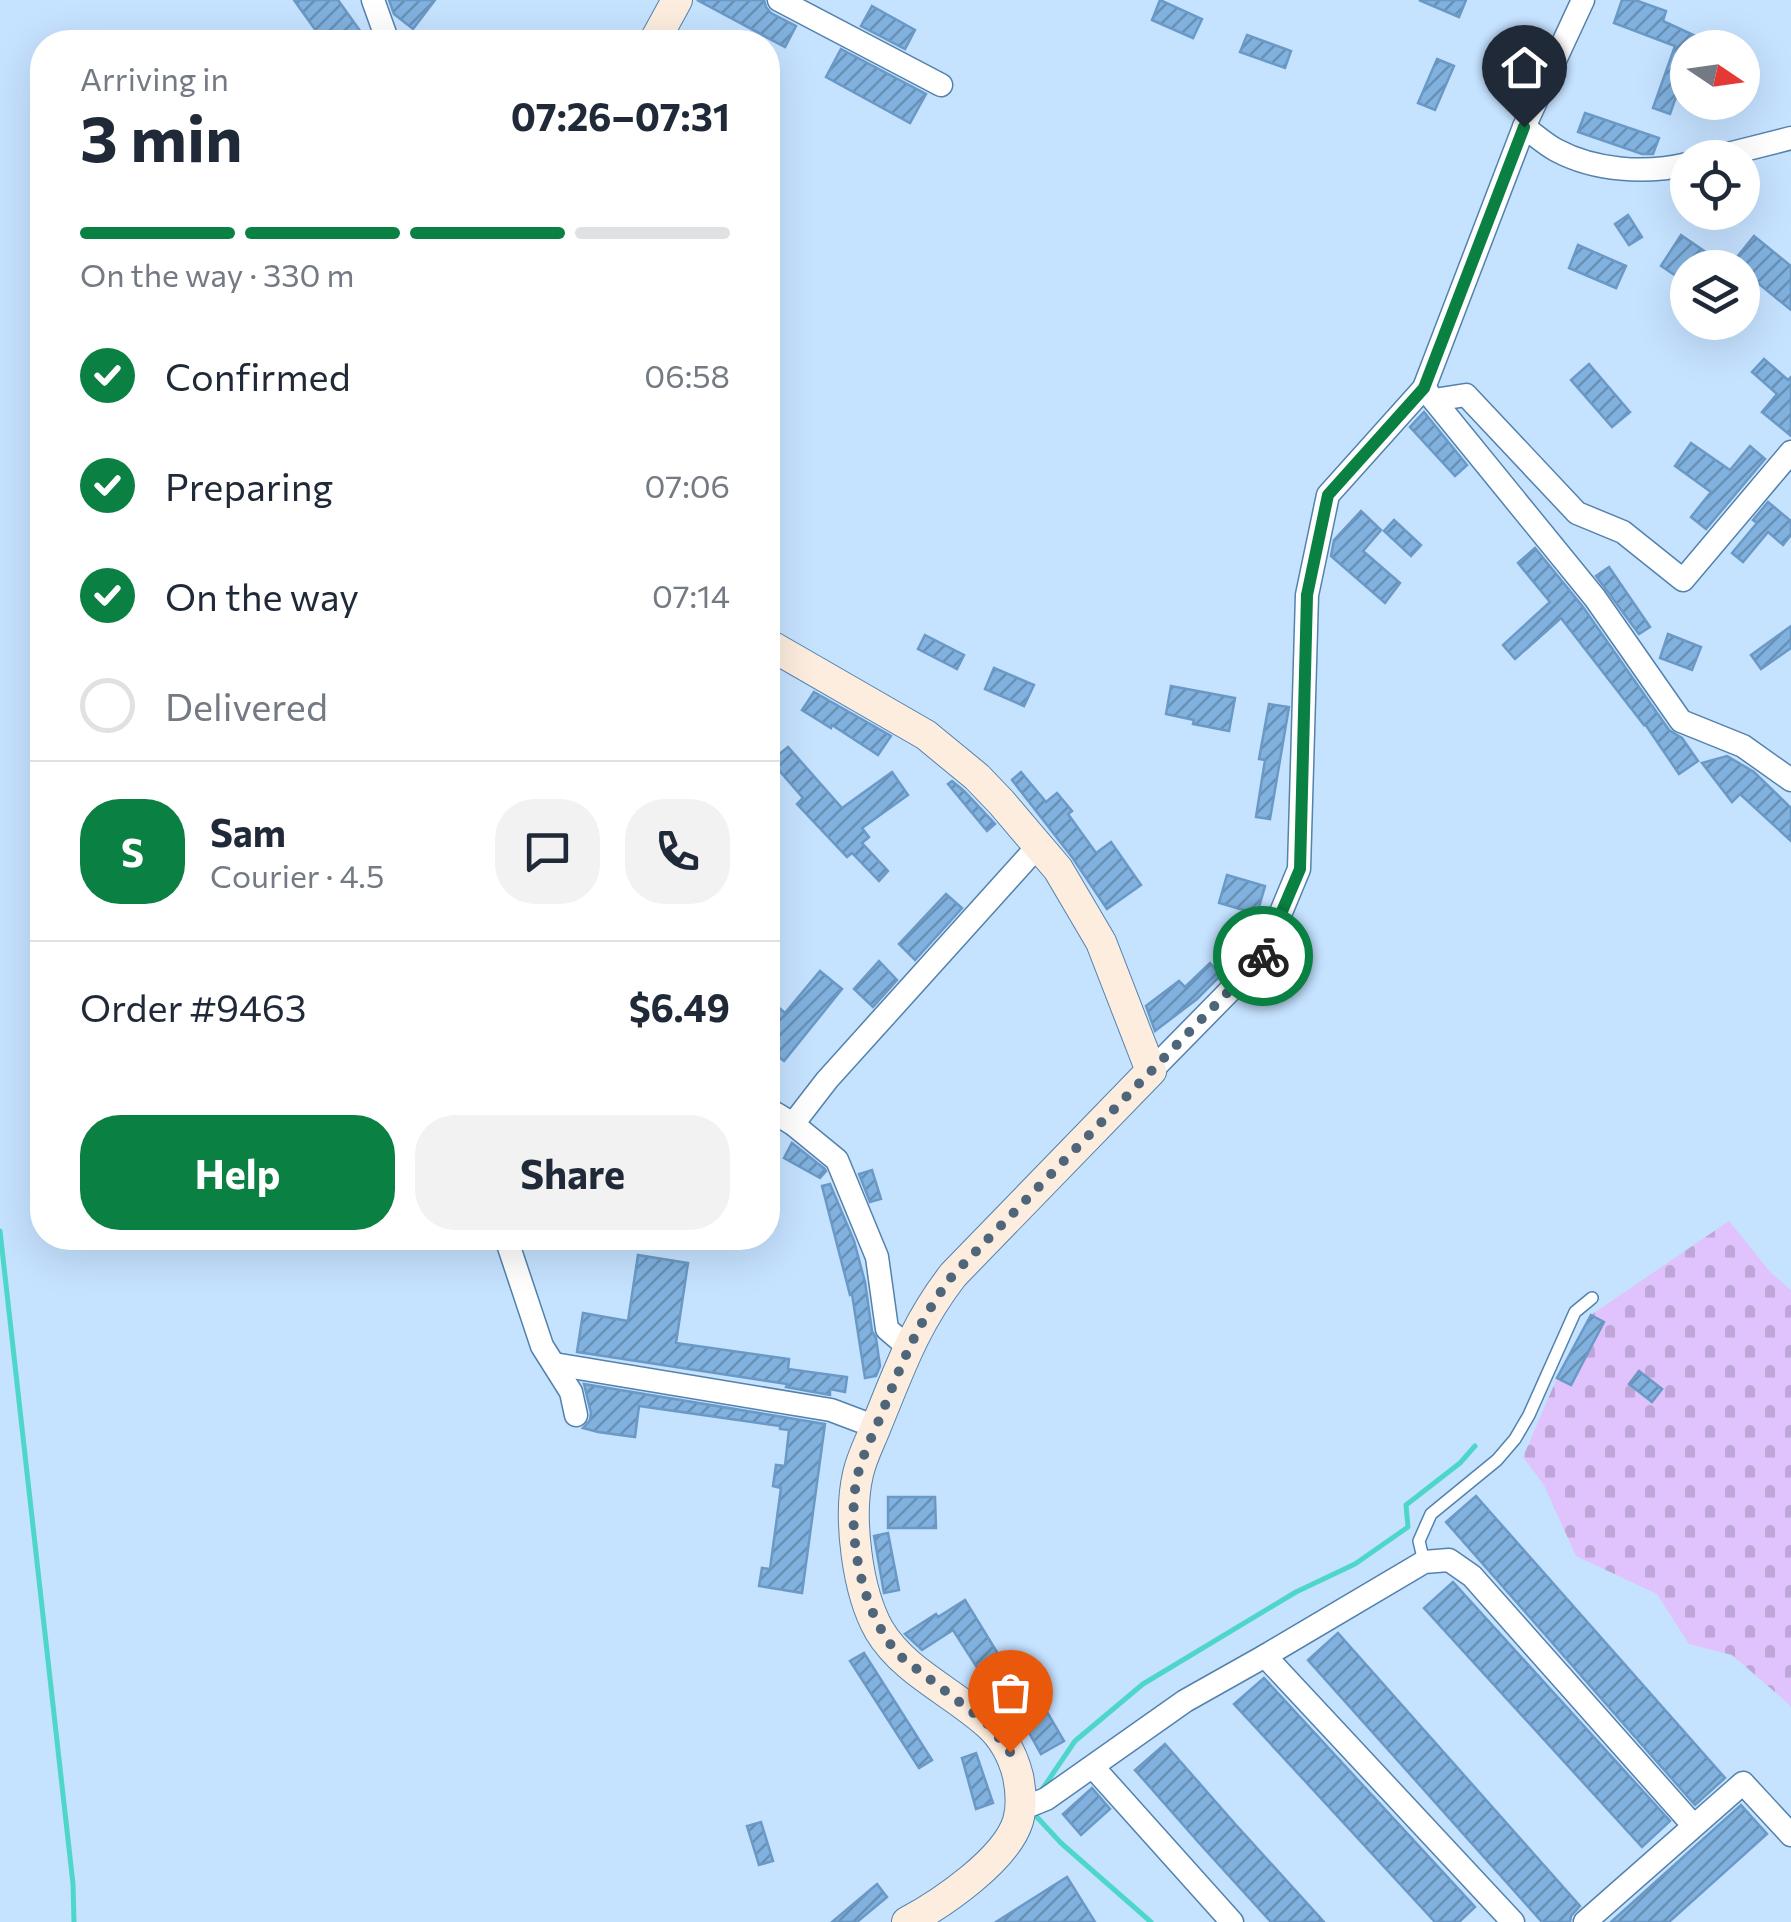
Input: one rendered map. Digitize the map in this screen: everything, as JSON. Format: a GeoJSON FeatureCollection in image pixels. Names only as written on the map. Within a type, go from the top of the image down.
{"type":"FeatureCollection","features":[{"type":"Feature","properties":{"kind":"street"},"geometry":{"type":"LineString","coordinates":[[373,0],[384,30]]}},
{"type":"Feature","properties":{"kind":"street"},"geometry":{"type":"LineString","coordinates":[[661,30],[677,0]]}},
{"type":"Feature","properties":{"kind":"street"},"geometry":{"type":"LineString","coordinates":[[779,0],[941,84]]}},
{"type":"Feature","properties":{"kind":"street"},"geometry":{"type":"LineString","coordinates":[[1032,1803],[997,1733],[900,1656],[873,1617],[858,1553],[854,1504],[858,1472],[908,1346],[953,1275],[1262,958],[1300,869],[1307,595],[1328,495],[1429,394],[1524,127],[1583,0]]}},
{"type":"Feature","properties":{"kind":"street"},"geometry":{"type":"LineString","coordinates":[[1524,127],[1556,150],[1589,163],[1651,170],[1670,167]]}},
{"type":"Feature","properties":{"kind":"street"},"geometry":{"type":"LineString","coordinates":[[1760,146],[1791,138]]}},
{"type":"Feature","properties":{"kind":"street"},"geometry":{"type":"LineString","coordinates":[[1429,394],[1466,395],[1577,513],[1623,532],[1684,580],[1791,452]]}},
{"type":"Feature","properties":{"kind":"street"},"geometry":{"type":"LineString","coordinates":[[1429,394],[1595,598],[1682,721],[1743,746],[1791,780]]}},
{"type":"Feature","properties":{"kind":"street"},"geometry":{"type":"LineString","coordinates":[[780,651],[926,735],[978,778],[1058,869],[1102,942],[1151,1071]]}},
{"type":"Feature","properties":{"kind":"street"},"geometry":{"type":"LineString","coordinates":[[793,1124],[826,1080],[1038,846]]}},
{"type":"Feature","properties":{"kind":"street"},"geometry":{"type":"LineString","coordinates":[[780,1116],[837,1160],[877,1258],[887,1329],[908,1346]]}},
{"type":"Feature","properties":{"kind":"street"},"geometry":{"type":"LineString","coordinates":[[510,1250],[542,1346],[571,1392],[576,1416]]}},
{"type":"Feature","properties":{"kind":"street"},"geometry":{"type":"LineString","coordinates":[[554,1364],[832,1410],[876,1427]]}},
{"type":"Feature","properties":{"kind":"street"},"geometry":{"type":"LineString","coordinates":[[907,1922],[949,1897],[993,1858],[1032,1803],[1093,1767],[1185,1701],[1424,1562],[1449,1560],[1472,1576],[1693,1825]]}},
{"type":"Feature","properties":{"kind":"street"},"geometry":{"type":"LineString","coordinates":[[1265,1656],[1513,1922]]}},
{"type":"Feature","properties":{"kind":"street"},"geometry":{"type":"LineString","coordinates":[[1093,1767],[1232,1922]]}},
{"type":"Feature","properties":{"kind":"street"},"geometry":{"type":"LineString","coordinates":[[1586,1922],[1743,1784],[1791,1836]]}},
{"type":"Feature","properties":{"kind":"lane"},"geometry":{"type":"LineString","coordinates":[[1424,1562],[1419,1541],[1431,1514],[1497,1460],[1515,1439],[1575,1312],[1592,1298]]}},
{"type":"Feature","properties":{"kind":"green space"},"geometry":{"type":"Polygon","coordinates":[[[1729,1221],[1771,1273],[1791,1290],[1791,1706],[1732,1655],[1689,1644],[1657,1594],[1576,1556],[1544,1485],[1523,1457],[1557,1378],[1591,1315],[1729,1221]]]}},
{"type":"Feature","properties":{"kind":"building"},"geometry":{"type":"Polygon","coordinates":[[[294,0],[338,0],[359,30],[315,30],[294,0]]]}},
{"type":"Feature","properties":{"kind":"building"},"geometry":{"type":"Polygon","coordinates":[[[389,0],[435,0],[413,29],[394,14],[389,0]]]}},
{"type":"Feature","properties":{"kind":"building"},"geometry":{"type":"Polygon","coordinates":[[[697,0],[764,0],[771,13],[796,26],[785,47],[780,44],[780,30],[753,30],[697,0]]]}},
{"type":"Feature","properties":{"kind":"building"},"geometry":{"type":"Polygon","coordinates":[[[1160,0],[1202,19],[1193,38],[1152,20],[1160,0]]]}},
{"type":"Feature","properties":{"kind":"building"},"geometry":{"type":"Polygon","coordinates":[[[1419,0],[1466,0],[1459,17],[1419,0]]]}},
{"type":"Feature","properties":{"kind":"building"},"geometry":{"type":"Polygon","coordinates":[[[1622,0],[1635,0],[1666,11],[1663,21],[1683,30],[1670,30],[1670,44],[1614,23],[1622,0]]]}},
{"type":"Feature","properties":{"kind":"building"},"geometry":{"type":"Polygon","coordinates":[[[872,6],[915,30],[905,49],[861,26],[872,6]]]}},
{"type":"Feature","properties":{"kind":"building"},"geometry":{"type":"Polygon","coordinates":[[[1247,35],[1291,51],[1285,68],[1240,52],[1247,35]]]}},
{"type":"Feature","properties":{"kind":"building"},"geometry":{"type":"Polygon","coordinates":[[[841,49],[926,94],[910,123],[826,77],[841,49]]]}},
{"type":"Feature","properties":{"kind":"building"},"geometry":{"type":"Polygon","coordinates":[[[1437,59],[1454,66],[1435,110],[1418,103],[1437,59]]]}},
{"type":"Feature","properties":{"kind":"building"},"geometry":{"type":"Polygon","coordinates":[[[1670,60],[1670,114],[1653,108],[1670,60]]]}},
{"type":"Feature","properties":{"kind":"building"},"geometry":{"type":"Polygon","coordinates":[[[1585,113],[1659,138],[1653,154],[1642,154],[1578,132],[1585,113]]]}},
{"type":"Feature","properties":{"kind":"building"},"geometry":{"type":"Polygon","coordinates":[[[1628,215],[1642,237],[1629,245],[1615,224],[1628,215]]]}},
{"type":"Feature","properties":{"kind":"building"},"geometry":{"type":"Polygon","coordinates":[[[1681,235],[1703,250],[1671,250],[1681,235]]]}},
{"type":"Feature","properties":{"kind":"building"},"geometry":{"type":"Polygon","coordinates":[[[1754,236],[1791,266],[1791,310],[1760,285],[1760,250],[1743,250],[1754,236]]]}},
{"type":"Feature","properties":{"kind":"building"},"geometry":{"type":"Polygon","coordinates":[[[1578,245],[1626,266],[1616,288],[1569,268],[1578,245]]]}},
{"type":"Feature","properties":{"kind":"building"},"geometry":{"type":"Polygon","coordinates":[[[1670,252],[1670,272],[1661,266],[1670,252]]]}},
{"type":"Feature","properties":{"kind":"building"},"geometry":{"type":"Polygon","coordinates":[[[1764,359],[1788,380],[1791,377],[1791,436],[1762,412],[1777,394],[1752,372],[1764,359]]]}},
{"type":"Feature","properties":{"kind":"building"},"geometry":{"type":"Polygon","coordinates":[[[1589,364],[1630,412],[1612,427],[1571,380],[1589,364]]]}},
{"type":"Feature","properties":{"kind":"building"},"geometry":{"type":"Polygon","coordinates":[[[1424,412],[1467,465],[1455,476],[1410,427],[1424,412]]]}},
{"type":"Feature","properties":{"kind":"building"},"geometry":{"type":"Polygon","coordinates":[[[1691,443],[1730,470],[1750,446],[1765,459],[1706,529],[1691,517],[1711,492],[1675,466],[1691,443]]]}},
{"type":"Feature","properties":{"kind":"building"},"geometry":{"type":"Polygon","coordinates":[[[1768,502],[1791,521],[1791,535],[1783,545],[1768,532],[1743,562],[1732,553],[1757,523],[1753,520],[1768,502]]]}},
{"type":"Feature","properties":{"kind":"building"},"geometry":{"type":"Polygon","coordinates":[[[1361,511],[1381,530],[1363,551],[1400,583],[1385,603],[1331,556],[1334,540],[1361,511]]]}},
{"type":"Feature","properties":{"kind":"building"},"geometry":{"type":"Polygon","coordinates":[[[1394,520],[1421,545],[1411,556],[1384,531],[1394,520]]]}},
{"type":"Feature","properties":{"kind":"building"},"geometry":{"type":"Polygon","coordinates":[[[1535,548],[1583,607],[1669,730],[1682,738],[1698,761],[1679,774],[1645,724],[1561,618],[1515,659],[1503,645],[1550,602],[1518,563],[1535,548]]]}},
{"type":"Feature","properties":{"kind":"building"},"geometry":{"type":"Polygon","coordinates":[[[1609,567],[1650,627],[1639,634],[1596,576],[1609,567]]]}},
{"type":"Feature","properties":{"kind":"building"},"geometry":{"type":"Polygon","coordinates":[[[1791,626],[1791,648],[1761,669],[1751,655],[1791,626]]]}},
{"type":"Feature","properties":{"kind":"building"},"geometry":{"type":"Polygon","coordinates":[[[1668,634],[1701,647],[1692,670],[1660,658],[1668,634]]]}},
{"type":"Feature","properties":{"kind":"building"},"geometry":{"type":"Polygon","coordinates":[[[925,635],[964,655],[957,669],[918,649],[925,635]]]}},
{"type":"Feature","properties":{"kind":"building"},"geometry":{"type":"Polygon","coordinates":[[[994,668],[1034,685],[1024,706],[985,689],[994,668]]]}},
{"type":"Feature","properties":{"kind":"building"},"geometry":{"type":"Polygon","coordinates":[[[1171,686],[1235,698],[1229,731],[1166,714],[1171,686]]]}},
{"type":"Feature","properties":{"kind":"building"},"geometry":{"type":"Polygon","coordinates":[[[814,692],[891,736],[878,755],[802,710],[814,692]]]}},
{"type":"Feature","properties":{"kind":"building"},"geometry":{"type":"Polygon","coordinates":[[[1269,704],[1289,707],[1270,819],[1256,817],[1265,760],[1259,759],[1269,704]]]}},
{"type":"Feature","properties":{"kind":"building"},"geometry":{"type":"Polygon","coordinates":[[[788,747],[842,808],[892,772],[908,795],[862,828],[869,837],[862,843],[888,871],[879,881],[852,853],[847,857],[797,804],[803,798],[780,771],[780,754],[788,747]]]}},
{"type":"Feature","properties":{"kind":"building"},"geometry":{"type":"Polygon","coordinates":[[[1727,756],[1754,772],[1791,808],[1791,841],[1740,794],[1732,802],[1702,763],[1727,756]]]}},
{"type":"Feature","properties":{"kind":"building"},"geometry":{"type":"Polygon","coordinates":[[[1021,772],[1046,802],[1057,793],[1096,853],[1111,842],[1141,885],[1107,909],[1012,780],[1021,772]]]}},
{"type":"Feature","properties":{"kind":"building"},"geometry":{"type":"Polygon","coordinates":[[[952,781],[995,824],[987,831],[948,784],[952,781]]]}},
{"type":"Feature","properties":{"kind":"building"},"geometry":{"type":"Polygon","coordinates":[[[1227,875],[1265,886],[1257,914],[1219,903],[1227,875]]]}},
{"type":"Feature","properties":{"kind":"building"},"geometry":{"type":"Polygon","coordinates":[[[946,894],[962,908],[915,960],[899,944],[946,894]]]}},
{"type":"Feature","properties":{"kind":"building"},"geometry":{"type":"Polygon","coordinates":[[[879,961],[897,980],[873,1007],[854,989],[879,961]]]}},
{"type":"Feature","properties":{"kind":"building"},"geometry":{"type":"Polygon","coordinates":[[[1210,963],[1221,975],[1155,1031],[1146,1006],[1179,981],[1185,987],[1210,963]]]}},
{"type":"Feature","properties":{"kind":"building"},"geometry":{"type":"Polygon","coordinates":[[[820,971],[842,989],[784,1061],[780,1058],[780,1009],[785,1013],[820,971]]]}},
{"type":"Feature","properties":{"kind":"building"},"geometry":{"type":"Polygon","coordinates":[[[792,1143],[825,1169],[820,1178],[784,1158],[792,1143]]]}},
{"type":"Feature","properties":{"kind":"building"},"geometry":{"type":"Polygon","coordinates":[[[872,1170],[881,1199],[870,1202],[859,1174],[872,1170]]]}},
{"type":"Feature","properties":{"kind":"building"},"geometry":{"type":"Polygon","coordinates":[[[830,1184],[854,1241],[865,1282],[880,1366],[876,1376],[865,1378],[852,1294],[822,1186],[830,1184]]]}},
{"type":"Feature","properties":{"kind":"building"},"geometry":{"type":"Polygon","coordinates":[[[638,1255],[688,1263],[676,1343],[789,1359],[788,1369],[847,1377],[845,1392],[830,1389],[830,1395],[786,1387],[787,1384],[577,1352],[583,1313],[628,1321],[638,1255]]]}},
{"type":"Feature","properties":{"kind":"building"},"geometry":{"type":"Polygon","coordinates":[[[1591,1315],[1604,1322],[1571,1385],[1557,1378],[1591,1315]]]}},
{"type":"Feature","properties":{"kind":"building"},"geometry":{"type":"Polygon","coordinates":[[[1639,1371],[1662,1389],[1652,1402],[1629,1384],[1639,1371]]]}},
{"type":"Feature","properties":{"kind":"building"},"geometry":{"type":"Polygon","coordinates":[[[584,1384],[825,1424],[802,1593],[759,1586],[762,1568],[770,1569],[781,1488],[773,1486],[776,1465],[785,1466],[789,1430],[639,1406],[635,1437],[598,1432],[583,1428],[591,1413],[584,1384]]]}},
{"type":"Feature","properties":{"kind":"building"},"geometry":{"type":"Polygon","coordinates":[[[1476,1496],[1725,1778],[1695,1805],[1446,1522],[1476,1496]]]}},
{"type":"Feature","properties":{"kind":"building"},"geometry":{"type":"Polygon","coordinates":[[[888,1497],[935,1497],[936,1528],[888,1528],[888,1497]]]}},
{"type":"Feature","properties":{"kind":"building"},"geometry":{"type":"Polygon","coordinates":[[[888,1533],[899,1590],[884,1593],[874,1536],[888,1533]]]}},
{"type":"Feature","properties":{"kind":"building"},"geometry":{"type":"Polygon","coordinates":[[[1453,1582],[1670,1821],[1642,1847],[1424,1608],[1453,1582]]]}},
{"type":"Feature","properties":{"kind":"building"},"geometry":{"type":"Polygon","coordinates":[[[965,1600],[1008,1670],[987,1683],[953,1630],[922,1650],[905,1634],[965,1600]]]}},
{"type":"Feature","properties":{"kind":"building"},"geometry":{"type":"Polygon","coordinates":[[[1338,1633],[1580,1906],[1570,1922],[1542,1922],[1308,1660],[1338,1633]]]}},
{"type":"Feature","properties":{"kind":"building"},"geometry":{"type":"Polygon","coordinates":[[[864,1653],[932,1760],[919,1768],[850,1661],[864,1653]]]}},
{"type":"Feature","properties":{"kind":"building"},"geometry":{"type":"Polygon","coordinates":[[[1264,1678],[1475,1907],[1459,1922],[1435,1922],[1234,1704],[1264,1678]]]}},
{"type":"Feature","properties":{"kind":"building"},"geometry":{"type":"Polygon","coordinates":[[[1040,1700],[1064,1741],[1041,1754],[1018,1713],[1040,1700]]]}},
{"type":"Feature","properties":{"kind":"building"},"geometry":{"type":"Polygon","coordinates":[[[1165,1744],[1324,1922],[1271,1922],[1200,1844],[1135,1770],[1165,1744]]]}},
{"type":"Feature","properties":{"kind":"building"},"geometry":{"type":"Polygon","coordinates":[[[976,1753],[993,1803],[976,1809],[962,1758],[976,1753]]]}},
{"type":"Feature","properties":{"kind":"building"},"geometry":{"type":"Polygon","coordinates":[[[1092,1788],[1110,1809],[1081,1835],[1063,1814],[1092,1788]]]}},
{"type":"Feature","properties":{"kind":"building"},"geometry":{"type":"Polygon","coordinates":[[[1741,1805],[1767,1834],[1669,1922],[1611,1922],[1741,1805]]]}},
{"type":"Feature","properties":{"kind":"building"},"geometry":{"type":"Polygon","coordinates":[[[761,1822],[773,1861],[759,1865],[747,1826],[761,1822]]]}},
{"type":"Feature","properties":{"kind":"building"},"geometry":{"type":"Polygon","coordinates":[[[1067,1877],[1095,1922],[996,1922],[1067,1877]]]}},
{"type":"Feature","properties":{"kind":"building"},"geometry":{"type":"Polygon","coordinates":[[[877,1884],[887,1897],[857,1922],[832,1922],[877,1884]]]}},
{"type":"Feature","properties":{"kind":"waterway"},"geometry":{"type":"LineString","coordinates":[[0,1231],[73,1884],[74,1922]]}},
{"type":"Feature","properties":{"kind":"waterway"},"geometry":{"type":"LineString","coordinates":[[1041,1791],[1075,1741],[1143,1684],[1296,1592],[1355,1564],[1408,1527],[1406,1505],[1460,1463],[1475,1446]]}},
{"type":"Feature","properties":{"kind":"waterway"},"geometry":{"type":"LineString","coordinates":[[1036,1811],[1035,1815],[1061,1843],[1151,1922]]}},
{"type":"Feature","properties":{"kind":"way so far"},"geometry":{"type":"LineString","coordinates":[[1010,1752],[989,1725],[900,1656],[873,1617],[854,1521],[858,1472],[908,1346],[953,1275],[1263,956]]}},
{"type":"Feature","properties":{"kind":"route"},"geometry":{"type":"LineString","coordinates":[[1263,956],[1300,869],[1307,595],[1328,495],[1424,388],[1524,127]]}}]}
